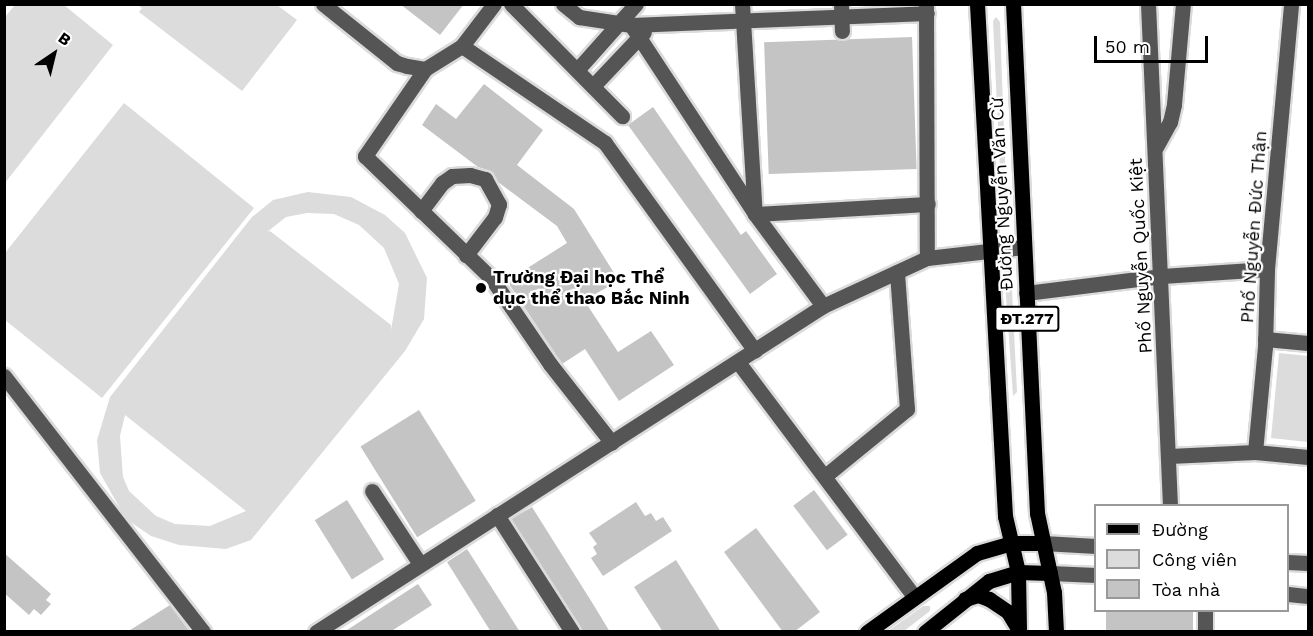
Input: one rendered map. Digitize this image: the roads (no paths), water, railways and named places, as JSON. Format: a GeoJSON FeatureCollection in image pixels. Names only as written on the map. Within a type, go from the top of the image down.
{"type":"FeatureCollection","features":[{"type":"Feature","properties":{"kind":"main road","name":"Đường Nguyễn Văn Cừ"},"geometry":{"type":"LineString","coordinates":[[977,4],[1005,516],[1018,572],[1019,631]]}},
{"type":"Feature","properties":{"kind":"main road","name":"Đường Nguyễn Văn Cừ"},"geometry":{"type":"LineString","coordinates":[[1013,4],[1037,513],[1050,573],[1056,632]]}},
{"type":"Feature","properties":{"kind":"main road"},"geometry":{"type":"LineString","coordinates":[[867,632],[914,596],[977,553],[1012,543],[1043,543]]}},
{"type":"Feature","properties":{"kind":"main road"},"geometry":{"type":"LineString","coordinates":[[924,632],[989,581],[1018,572],[1050,573]]}},
{"type":"Feature","properties":{"kind":"main road"},"geometry":{"type":"LineString","coordinates":[[965,599],[978,595],[988,598],[1008,612],[1019,631]]}},
{"type":"Feature","properties":{"kind":"street"},"geometry":{"type":"LineString","coordinates":[[323,4],[397,63],[425,69]]}},
{"type":"Feature","properties":{"kind":"street"},"geometry":{"type":"LineString","coordinates":[[494,4],[462,46],[425,69],[366,156],[492,279],[550,364],[612,443]]}},
{"type":"Feature","properties":{"kind":"street"},"geometry":{"type":"LineString","coordinates":[[511,4],[578,69],[622,116]]}},
{"type":"Feature","properties":{"kind":"street"},"geometry":{"type":"LineString","coordinates":[[563,4],[579,16],[625,24],[649,24],[742,12],[841,17],[927,9],[927,258]]}},
{"type":"Feature","properties":{"kind":"street"},"geometry":{"type":"LineString","coordinates":[[578,69],[625,24],[636,4]]}},
{"type":"Feature","properties":{"kind":"street","name":"Phố Nguyễn Quốc Kiệt"},"geometry":{"type":"LineString","coordinates":[[1148,4],[1162,276],[1170,504]]}},
{"type":"Feature","properties":{"kind":"street"},"geometry":{"type":"LineString","coordinates":[[1156,147],[1172,113],[1183,4]]}},
{"type":"Feature","properties":{"kind":"street","name":"Phố Nguyễn Đức Thận"},"geometry":{"type":"LineString","coordinates":[[1255,452],[1266,339],[1267,269],[1292,4]]}},
{"type":"Feature","properties":{"kind":"street"},"geometry":{"type":"LineString","coordinates":[[742,12],[755,214]]}},
{"type":"Feature","properties":{"kind":"street"},"geometry":{"type":"LineString","coordinates":[[625,24],[755,214],[823,306]]}},
{"type":"Feature","properties":{"kind":"street"},"geometry":{"type":"LineString","coordinates":[[593,86],[638,40],[649,24]]}},
{"type":"Feature","properties":{"kind":"street"},"geometry":{"type":"LineString","coordinates":[[462,46],[604,143],[755,351]]}},
{"type":"Feature","properties":{"kind":"street"},"geometry":{"type":"LineString","coordinates":[[421,211],[442,183],[452,176],[470,175],[485,179],[499,204],[495,217],[466,255]]}},
{"type":"Feature","properties":{"kind":"street"},"geometry":{"type":"LineString","coordinates":[[755,214],[928,204]]}},
{"type":"Feature","properties":{"kind":"street"},"geometry":{"type":"LineString","coordinates":[[316,632],[823,306],[927,258],[992,249],[1023,248]]}},
{"type":"Feature","properties":{"kind":"street"},"geometry":{"type":"LineString","coordinates":[[1026,293],[1162,276],[1267,269]]}},
{"type":"Feature","properties":{"kind":"street"},"geometry":{"type":"LineString","coordinates":[[825,476],[907,409],[897,272]]}},
{"type":"Feature","properties":{"kind":"street"},"geometry":{"type":"LineString","coordinates":[[1266,339],[1308,343]]}},
{"type":"Feature","properties":{"kind":"street"},"geometry":{"type":"LineString","coordinates":[[738,362],[914,596]]}},
{"type":"Feature","properties":{"kind":"street"},"geometry":{"type":"LineString","coordinates":[[4,376],[203,632]]}},
{"type":"Feature","properties":{"kind":"street"},"geometry":{"type":"LineString","coordinates":[[1169,456],[1255,452],[1308,457]]}},
{"type":"Feature","properties":{"kind":"street"},"geometry":{"type":"LineString","coordinates":[[372,491],[420,564]]}},
{"type":"Feature","properties":{"kind":"street"},"geometry":{"type":"LineString","coordinates":[[497,514],[572,632]]}},
{"type":"Feature","properties":{"kind":"street"},"geometry":{"type":"LineString","coordinates":[[1043,543],[1094,546]]}},
{"type":"Feature","properties":{"kind":"street"},"geometry":{"type":"LineString","coordinates":[[1289,561],[1308,563]]}},
{"type":"Feature","properties":{"kind":"street"},"geometry":{"type":"LineString","coordinates":[[1050,573],[1094,575]]}},
{"type":"Feature","properties":{"kind":"street"},"geometry":{"type":"LineString","coordinates":[[1289,594],[1308,596]]}},
{"type":"Feature","properties":{"kind":"street"},"geometry":{"type":"LineString","coordinates":[[1205,612],[1205,632]]}},
{"type":"Feature","properties":{"kind":"place","name":"Trường Đại học Thể dục thể thao Bắc Ninh"},"geometry":{"type":"Point","coordinates":[481,288]}}]}
